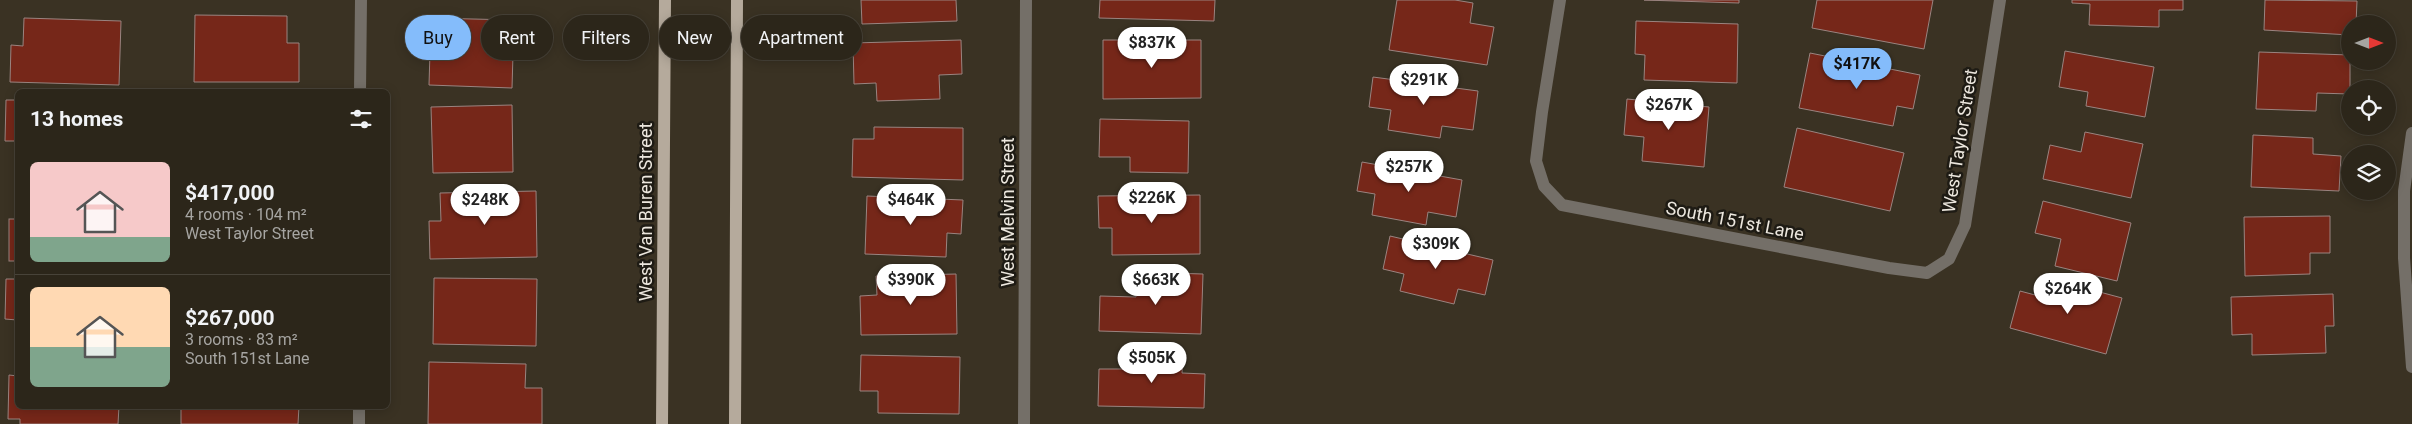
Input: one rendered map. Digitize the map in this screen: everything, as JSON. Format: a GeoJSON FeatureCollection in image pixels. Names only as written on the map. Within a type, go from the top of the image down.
{"type":"FeatureCollection","features":[{"type":"Feature","properties":{"kind":"main road","name":"West Van Buren Street"},"geometry":{"type":"LineString","coordinates":[[662,424],[665,0]]}},
{"type":"Feature","properties":{"kind":"main road"},"geometry":{"type":"LineString","coordinates":[[735,424],[737,0]]}},
{"type":"Feature","properties":{"kind":"street"},"geometry":{"type":"LineString","coordinates":[[360,89],[361,0]]}},
{"type":"Feature","properties":{"kind":"street","name":"West Melvin Street"},"geometry":{"type":"LineString","coordinates":[[1024,424],[1026,0]]}},
{"type":"Feature","properties":{"kind":"street","name":"South 151st Lane"},"geometry":{"type":"LineString","coordinates":[[1560,0],[1536,160],[1544,186],[1562,205],[1889,268],[1927,273]]}},
{"type":"Feature","properties":{"kind":"street","name":"West Taylor Street"},"geometry":{"type":"LineString","coordinates":[[1927,273],[1949,259],[1965,224],[2000,0]]}},
{"type":"Feature","properties":{"kind":"street"},"geometry":{"type":"LineString","coordinates":[[2412,133],[2404,191],[2404,258],[2412,367]]}},
{"type":"Feature","properties":{"kind":"street"},"geometry":{"type":"LineString","coordinates":[[359,409],[359,424]]}},
{"type":"Feature","properties":{"kind":"building"},"geometry":{"type":"Polygon","coordinates":[[[861,0],[956,0],[957,21],[862,24],[861,0]]]}},
{"type":"Feature","properties":{"kind":"building"},"geometry":{"type":"Polygon","coordinates":[[[1100,0],[1215,0],[1214,21],[1099,18],[1100,0]]]}},
{"type":"Feature","properties":{"kind":"building"},"geometry":{"type":"Polygon","coordinates":[[[1397,0],[1455,0],[1473,3],[1470,23],[1494,27],[1487,65],[1389,50],[1397,0]]]}},
{"type":"Feature","properties":{"kind":"building"},"geometry":{"type":"Polygon","coordinates":[[[1644,0],[1739,0],[1739,3],[1644,0]]]}},
{"type":"Feature","properties":{"kind":"building"},"geometry":{"type":"Polygon","coordinates":[[[1817,0],[1933,0],[1924,49],[1812,28],[1817,0]]]}},
{"type":"Feature","properties":{"kind":"building"},"geometry":{"type":"Polygon","coordinates":[[[2072,0],[2183,0],[2183,10],[2159,10],[2159,27],[2089,25],[2090,4],[2072,3],[2072,0]]]}},
{"type":"Feature","properties":{"kind":"building"},"geometry":{"type":"Polygon","coordinates":[[[2265,0],[2357,1],[2356,15],[2341,15],[2341,34],[2264,30],[2265,0]]]}},
{"type":"Feature","properties":{"kind":"building"},"geometry":{"type":"Polygon","coordinates":[[[195,15],[287,16],[287,43],[299,43],[299,82],[194,82],[195,15]]]}},
{"type":"Feature","properties":{"kind":"building"},"geometry":{"type":"Polygon","coordinates":[[[24,18],[121,21],[119,85],[10,82],[11,45],[23,46],[24,18]]]}},
{"type":"Feature","properties":{"kind":"building"},"geometry":{"type":"Polygon","coordinates":[[[471,19],[481,19],[481,60],[513,60],[512,88],[429,85],[430,60],[471,60],[471,19]]]}},
{"type":"Feature","properties":{"kind":"building"},"geometry":{"type":"Polygon","coordinates":[[[1636,21],[1738,24],[1737,83],[1644,80],[1645,55],[1635,54],[1636,21]]]}},
{"type":"Feature","properties":{"kind":"building"},"geometry":{"type":"Polygon","coordinates":[[[961,40],[962,74],[939,75],[940,99],[877,101],[876,83],[854,84],[853,60],[862,60],[862,43],[961,40]]]}},
{"type":"Feature","properties":{"kind":"building"},"geometry":{"type":"Polygon","coordinates":[[[1103,40],[1201,40],[1201,98],[1103,99],[1103,40]]]}},
{"type":"Feature","properties":{"kind":"building"},"geometry":{"type":"Polygon","coordinates":[[[2065,51],[2154,67],[2145,117],[2086,106],[2088,92],[2059,87],[2065,51]]]}},
{"type":"Feature","properties":{"kind":"building"},"geometry":{"type":"Polygon","coordinates":[[[2259,52],[2341,55],[2341,70],[2350,70],[2350,80],[2341,80],[2341,94],[2317,93],[2316,111],[2256,109],[2259,52]]]}},
{"type":"Feature","properties":{"kind":"building"},"geometry":{"type":"Polygon","coordinates":[[[1810,53],[1920,75],[1913,109],[1897,106],[1893,126],[1799,108],[1810,53]]]}},
{"type":"Feature","properties":{"kind":"building"},"geometry":{"type":"Polygon","coordinates":[[[1373,77],[1478,91],[1473,130],[1442,126],[1440,138],[1388,130],[1391,110],[1369,107],[1373,77]]]}},
{"type":"Feature","properties":{"kind":"building"},"geometry":{"type":"Polygon","coordinates":[[[1627,99],[1709,107],[1704,167],[1642,161],[1644,137],[1624,135],[1627,99]]]}},
{"type":"Feature","properties":{"kind":"building"},"geometry":{"type":"Polygon","coordinates":[[[6,100],[15,100],[15,141],[5,141],[6,100]]]}},
{"type":"Feature","properties":{"kind":"building"},"geometry":{"type":"Polygon","coordinates":[[[512,105],[513,172],[433,173],[431,107],[512,105]]]}},
{"type":"Feature","properties":{"kind":"building"},"geometry":{"type":"Polygon","coordinates":[[[1100,119],[1189,121],[1188,173],[1130,172],[1130,157],[1099,157],[1100,119]]]}},
{"type":"Feature","properties":{"kind":"building"},"geometry":{"type":"Polygon","coordinates":[[[874,127],[963,128],[963,180],[852,177],[853,139],[874,139],[874,127]]]}},
{"type":"Feature","properties":{"kind":"building"},"geometry":{"type":"Polygon","coordinates":[[[1797,128],[1904,153],[1890,211],[1784,187],[1797,128]]]}},
{"type":"Feature","properties":{"kind":"building"},"geometry":{"type":"Polygon","coordinates":[[[2085,132],[2143,144],[2131,198],[2043,179],[2050,145],[2081,152],[2085,132]]]}},
{"type":"Feature","properties":{"kind":"building"},"geometry":{"type":"Polygon","coordinates":[[[2253,135],[2313,138],[2313,154],[2341,156],[2339,191],[2251,187],[2253,135]]]}},
{"type":"Feature","properties":{"kind":"building"},"geometry":{"type":"Polygon","coordinates":[[[1362,162],[1462,180],[1456,217],[1428,212],[1426,225],[1372,215],[1375,194],[1357,191],[1362,162]]]}},
{"type":"Feature","properties":{"kind":"building"},"geometry":{"type":"Polygon","coordinates":[[[536,191],[537,257],[430,259],[429,221],[441,221],[440,193],[536,191]]]}},
{"type":"Feature","properties":{"kind":"building"},"geometry":{"type":"Polygon","coordinates":[[[1200,195],[1200,254],[1112,255],[1112,228],[1099,228],[1098,196],[1200,195]]]}},
{"type":"Feature","properties":{"kind":"building"},"geometry":{"type":"Polygon","coordinates":[[[867,196],[963,200],[961,234],[947,233],[946,257],[865,254],[867,196]]]}},
{"type":"Feature","properties":{"kind":"building"},"geometry":{"type":"Polygon","coordinates":[[[2043,201],[2131,223],[2117,281],[2055,266],[2061,239],[2035,233],[2043,201]]]}},
{"type":"Feature","properties":{"kind":"building"},"geometry":{"type":"Polygon","coordinates":[[[2330,216],[2330,253],[2310,253],[2310,274],[2245,276],[2244,217],[2330,216]]]}},
{"type":"Feature","properties":{"kind":"building"},"geometry":{"type":"Polygon","coordinates":[[[9,219],[15,219],[15,261],[9,261],[9,219]]]}},
{"type":"Feature","properties":{"kind":"building"},"geometry":{"type":"Polygon","coordinates":[[[1390,236],[1493,260],[1485,295],[1458,289],[1454,304],[1400,291],[1404,274],[1383,269],[1390,236]]]}},
{"type":"Feature","properties":{"kind":"building"},"geometry":{"type":"Polygon","coordinates":[[[1136,272],[1203,274],[1201,334],[1099,331],[1100,296],[1136,297],[1136,272]]]}},
{"type":"Feature","properties":{"kind":"building"},"geometry":{"type":"Polygon","coordinates":[[[956,274],[957,334],[861,335],[860,296],[877,295],[876,276],[956,274]]]}},
{"type":"Feature","properties":{"kind":"building"},"geometry":{"type":"Polygon","coordinates":[[[2040,276],[2122,298],[2106,354],[2010,328],[2020,291],[2035,295],[2040,276]]]}},
{"type":"Feature","properties":{"kind":"building"},"geometry":{"type":"Polygon","coordinates":[[[434,278],[537,279],[536,346],[433,344],[434,278]]]}},
{"type":"Feature","properties":{"kind":"building"},"geometry":{"type":"Polygon","coordinates":[[[6,279],[15,279],[15,320],[5,319],[6,279]]]}},
{"type":"Feature","properties":{"kind":"building"},"geometry":{"type":"Polygon","coordinates":[[[2333,294],[2334,326],[2325,326],[2326,353],[2252,355],[2252,334],[2232,335],[2231,297],[2333,294]]]}},
{"type":"Feature","properties":{"kind":"building"},"geometry":{"type":"Polygon","coordinates":[[[861,355],[960,357],[959,414],[878,413],[878,391],[860,391],[861,355]]]}},
{"type":"Feature","properties":{"kind":"building"},"geometry":{"type":"Polygon","coordinates":[[[1128,355],[1183,356],[1182,373],[1205,374],[1204,408],[1098,406],[1099,369],[1127,369],[1128,355]]]}},
{"type":"Feature","properties":{"kind":"building"},"geometry":{"type":"Polygon","coordinates":[[[429,362],[526,364],[525,388],[542,388],[542,424],[428,424],[429,362]]]}},
{"type":"Feature","properties":{"kind":"building"},"geometry":{"type":"Polygon","coordinates":[[[9,375],[15,376],[15,409],[119,409],[118,424],[20,424],[20,419],[8,419],[9,375]]]}},
{"type":"Feature","properties":{"kind":"building"},"geometry":{"type":"Polygon","coordinates":[[[181,409],[299,409],[298,424],[181,424],[181,409]]]}}]}
